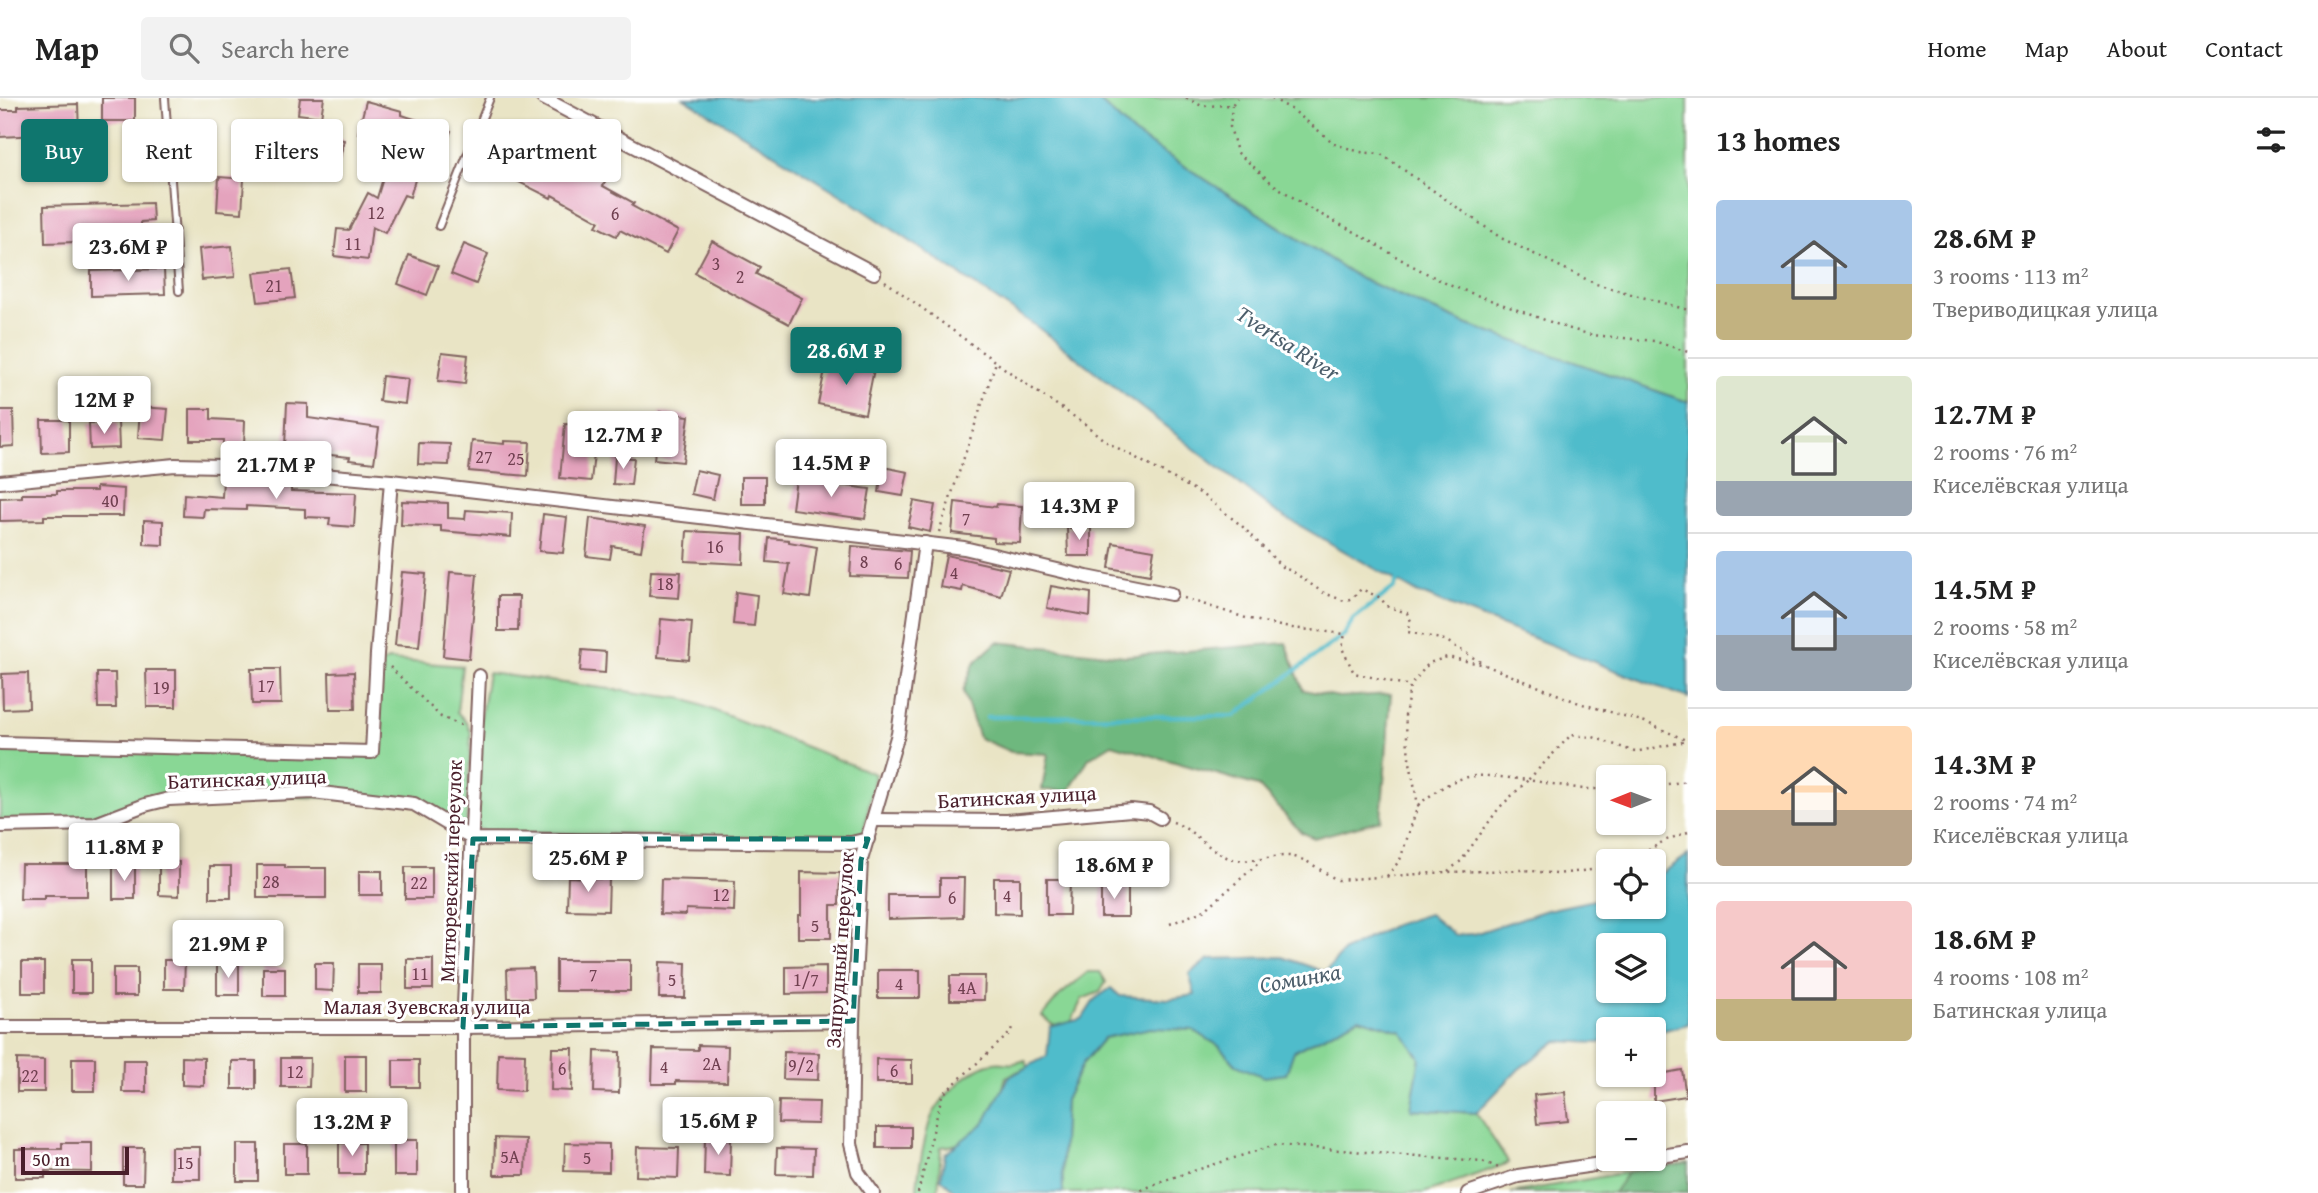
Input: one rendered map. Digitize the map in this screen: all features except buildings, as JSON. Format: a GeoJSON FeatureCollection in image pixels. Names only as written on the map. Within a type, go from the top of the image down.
{"type":"FeatureCollection","features":[{"type":"Feature","properties":{"kind":"street"},"geometry":{"type":"LineString","coordinates":[[543,98],[874,273]]}},
{"type":"Feature","properties":{"kind":"street"},"geometry":{"type":"LineString","coordinates":[[0,482],[175,465],[221,466],[391,481],[931,540],[1087,578],[1171,594]]}},
{"type":"Feature","properties":{"kind":"street","name":"Батинская улица"},"geometry":{"type":"LineString","coordinates":[[0,743],[372,752],[391,481]]}},
{"type":"Feature","properties":{"kind":"street","name":"Запрудный переулок"},"geometry":{"type":"LineString","coordinates":[[873,1193],[858,1172],[852,1154],[853,1021],[861,860],[898,734],[931,540]]}},
{"type":"Feature","properties":{"kind":"street","name":"Митюревский переулок"},"geometry":{"type":"LineString","coordinates":[[463,1193],[463,1027],[480,676]]}},
{"type":"Feature","properties":{"kind":"street","name":"Батинская улица"},"geometry":{"type":"LineString","coordinates":[[0,825],[95,824],[169,799],[313,792],[414,804],[473,839]]}},
{"type":"Feature","properties":{"kind":"street","name":"Батинская улица"},"geometry":{"type":"LineString","coordinates":[[873,820],[1007,821],[1131,810],[1149,812],[1160,818]]}},
{"type":"Feature","properties":{"kind":"street"},"geometry":{"type":"LineString","coordinates":[[473,839],[851,842],[868,839]]}},
{"type":"Feature","properties":{"kind":"street","name":"Малая Зуевская улица"},"geometry":{"type":"LineString","coordinates":[[0,1027],[463,1027],[853,1021]]}},
{"type":"Feature","properties":{"kind":"street"},"geometry":{"type":"LineString","coordinates":[[1666,1155],[1688,1152]]}},
{"type":"Feature","properties":{"kind":"street"},"geometry":{"type":"LineString","coordinates":[[1468,1193],[1518,1177],[1596,1165]]}},
{"type":"Feature","properties":{"kind":"lane"},"geometry":{"type":"LineString","coordinates":[[165,98],[179,291]]}},
{"type":"Feature","properties":{"kind":"lane"},"geometry":{"type":"LineString","coordinates":[[439,226],[490,98]]}},
{"type":"Feature","properties":{"kind":"path"},"geometry":{"type":"LineString","coordinates":[[1186,98],[1202,106],[1232,105]]}},
{"type":"Feature","properties":{"kind":"path"},"geometry":{"type":"LineString","coordinates":[[1237,98],[1232,105],[1230,127],[1237,152],[1273,184],[1302,204],[1449,285],[1567,328],[1592,335],[1654,341],[1688,352]]}},
{"type":"Feature","properties":{"kind":"path"},"geometry":{"type":"LineString","coordinates":[[1272,98],[1294,111],[1335,144],[1360,152],[1381,154],[1501,238],[1596,284],[1688,310]]}},
{"type":"Feature","properties":{"kind":"path"},"geometry":{"type":"LineString","coordinates":[[874,273],[1105,441],[1200,493],[1242,526],[1283,568],[1292,571],[1322,592],[1345,601],[1353,598],[1361,589],[1381,598],[1385,606],[1407,613],[1411,621],[1408,632],[1446,640],[1485,665]]}},
{"type":"Feature","properties":{"kind":"path"},"geometry":{"type":"LineString","coordinates":[[931,540],[996,362]]}},
{"type":"Feature","properties":{"kind":"path"},"geometry":{"type":"LineString","coordinates":[[1171,594],[1284,627],[1345,634],[1342,648],[1354,673],[1410,687]]}},
{"type":"Feature","properties":{"kind":"path"},"geometry":{"type":"LineString","coordinates":[[377,654],[441,717],[476,730]]}},
{"type":"Feature","properties":{"kind":"path"},"geometry":{"type":"LineString","coordinates":[[1387,876],[1400,860],[1418,805],[1405,716],[1410,687],[1429,663],[1447,657],[1485,665],[1578,703],[1645,722],[1688,741]]}},
{"type":"Feature","properties":{"kind":"path"},"geometry":{"type":"LineString","coordinates":[[1446,873],[1461,861],[1499,808],[1571,735],[1593,737],[1635,752],[1688,741]]}},
{"type":"Feature","properties":{"kind":"path"},"geometry":{"type":"LineString","coordinates":[[1418,805],[1457,778],[1480,775],[1596,789]]}},
{"type":"Feature","properties":{"kind":"path"},"geometry":{"type":"LineString","coordinates":[[1666,784],[1688,781]]}},
{"type":"Feature","properties":{"kind":"path"},"geometry":{"type":"LineString","coordinates":[[1160,818],[1180,825],[1215,851],[1232,859],[1262,860],[1289,856],[1313,863],[1322,872],[1338,880],[1524,870],[1557,874],[1596,869]]}},
{"type":"Feature","properties":{"kind":"path"},"geometry":{"type":"LineString","coordinates":[[1650,849],[1688,832]]}},
{"type":"Feature","properties":{"kind":"path"},"geometry":{"type":"LineString","coordinates":[[1170,924],[1205,909],[1262,860]]}},
{"type":"Feature","properties":{"kind":"path"},"geometry":{"type":"LineString","coordinates":[[918,1193],[943,1095],[1009,1034],[1013,1026]]}},
{"type":"Feature","properties":{"kind":"path"},"geometry":{"type":"LineString","coordinates":[[1135,1193],[1162,1181],[1275,1145],[1482,1161],[1518,1177]]}},
{"type":"Feature","properties":{"kind":"highlighted area"},"geometry":{"type":"Polygon","coordinates":[[[473,839],[868,839],[861,860],[853,1021],[463,1027],[473,839]]]}},
{"type":"Feature","properties":{"kind":"green space"},"geometry":{"type":"Polygon","coordinates":[[[1096,98],[1688,98],[1688,402],[1468,325],[1361,279],[1134,134],[1096,98]]]}},
{"type":"Feature","properties":{"kind":"green space"},"geometry":{"type":"Polygon","coordinates":[[[997,642],[1125,656],[1286,643],[1303,690],[1339,697],[1391,694],[1381,820],[1314,838],[1301,832],[1258,786],[1112,744],[1089,758],[1069,791],[1042,790],[1048,754],[1011,752],[979,738],[963,691],[974,663],[997,642]]]}},
{"type":"Feature","properties":{"kind":"green space"},"geometry":{"type":"Polygon","coordinates":[[[388,660],[462,666],[457,712],[467,723],[471,733],[466,829],[415,799],[169,795],[91,820],[0,820],[0,747],[374,756],[380,664],[388,660]]]}},
{"type":"Feature","properties":{"kind":"green space"},"geometry":{"type":"Polygon","coordinates":[[[488,673],[685,699],[875,774],[863,835],[850,839],[490,833],[476,828],[480,721],[488,673]]]}},
{"type":"Feature","properties":{"kind":"green space"},"geometry":{"type":"Polygon","coordinates":[[[1088,972],[1100,972],[1106,982],[1100,992],[1082,999],[1068,1029],[1053,1025],[1042,1016],[1059,996],[1088,972]]]}},
{"type":"Feature","properties":{"kind":"green space"},"geometry":{"type":"Polygon","coordinates":[[[1359,1018],[1401,1031],[1420,1058],[1411,1109],[1476,1113],[1509,1163],[1424,1193],[1063,1193],[1065,1100],[1083,1063],[1104,1038],[1151,1027],[1193,1030],[1219,1046],[1236,1065],[1294,1051],[1359,1018]]]}},
{"type":"Feature","properties":{"kind":"green space"},"geometry":{"type":"Polygon","coordinates":[[[1025,1060],[1028,1067],[1006,1077],[998,1102],[985,1124],[966,1140],[941,1147],[938,1193],[917,1193],[928,1130],[933,1114],[943,1100],[965,1078],[982,1067],[1025,1060]]]}},
{"type":"Feature","properties":{"kind":"green space"},"geometry":{"type":"Polygon","coordinates":[[[1688,1163],[1688,1193],[1613,1193],[1628,1172],[1666,1171],[1666,1166],[1688,1163]]]}},
{"type":"Feature","properties":{"kind":"green space"},"geometry":{"type":"Polygon","coordinates":[[[1628,1172],[1625,1176],[1688,1193],[1511,1193],[1628,1172]]]}},
{"type":"Feature","properties":{"kind":"water","name":"Tvertsa River"},"geometry":{"type":"Polygon","coordinates":[[[684,98],[1096,98],[1134,134],[1361,279],[1468,325],[1688,402],[1688,698],[1414,591],[1276,512],[1036,326],[849,200],[684,98]]]}},
{"type":"Feature","properties":{"kind":"water","name":"Соминка"},"geometry":{"type":"Polygon","coordinates":[[[1688,855],[1688,1024],[1666,1030],[1666,1017],[1596,1017],[1596,1043],[1557,1041],[1519,1069],[1476,1113],[1411,1109],[1420,1058],[1401,1031],[1359,1018],[1294,1051],[1286,1074],[1264,1077],[1236,1065],[1219,1046],[1193,1030],[1151,1028],[1104,1038],[1083,1063],[1065,1100],[1063,1193],[956,1193],[941,1178],[945,1154],[985,1122],[1009,1077],[1047,1056],[1050,1027],[1082,1019],[1095,999],[1111,988],[1120,996],[1169,999],[1195,995],[1189,974],[1209,959],[1283,957],[1325,972],[1344,951],[1394,925],[1429,914],[1455,935],[1474,934],[1547,910],[1596,900],[1596,919],[1666,919],[1666,871],[1688,855]]]}},
{"type":"Feature","properties":{"kind":"waterway"},"geometry":{"type":"LineString","coordinates":[[987,717],[1234,716],[1345,634],[1353,619],[1394,588],[1398,578]]}}]}
